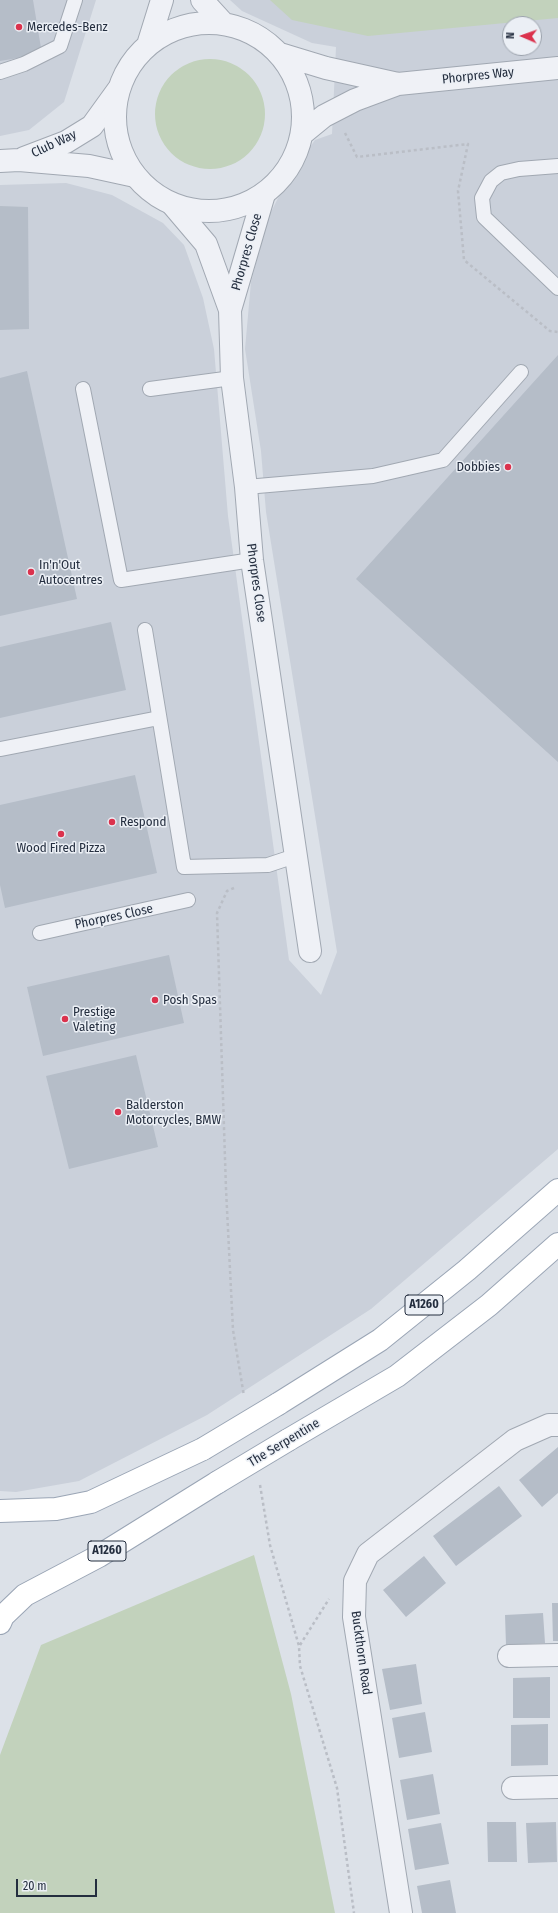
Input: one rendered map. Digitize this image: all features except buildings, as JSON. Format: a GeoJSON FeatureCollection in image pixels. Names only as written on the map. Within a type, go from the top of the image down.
{"type":"FeatureCollection","features":[{"type":"Feature","properties":{"kind":"main road","name":"A1260"},"geometry":{"type":"LineString","coordinates":[[0,1511],[56,1509],[91,1502],[203,1449],[380,1340],[468,1270],[558,1190]]}},
{"type":"Feature","properties":{"kind":"main road","name":"The Serpentine"},"geometry":{"type":"LineString","coordinates":[[0,1623],[4,1616],[26,1595],[99,1556],[218,1482],[397,1376],[489,1305],[558,1244]]}},
{"type":"Feature","properties":{"kind":"street"},"geometry":{"type":"LineString","coordinates":[[148,45],[162,0]]}},
{"type":"Feature","properties":{"kind":"street"},"geometry":{"type":"LineString","coordinates":[[202,0],[223,23]]}},
{"type":"Feature","properties":{"kind":"street"},"geometry":{"type":"LineString","coordinates":[[196,23],[223,23],[244,29],[264,39],[280,54],[296,78],[304,106],[302,134],[295,157],[282,178],[264,194],[235,208],[203,212],[172,204],[152,192],[135,176],[120,149],[115,120],[118,90],[130,65],[148,45],[171,30],[196,23]]}},
{"type":"Feature","properties":{"kind":"street","name":"Phorpres Way"},"geometry":{"type":"LineString","coordinates":[[280,54],[326,68],[398,84]]}},
{"type":"Feature","properties":{"kind":"street","name":"Phorpres Way"},"geometry":{"type":"LineString","coordinates":[[302,134],[324,116],[398,84],[558,68]]}},
{"type":"Feature","properties":{"kind":"street","name":"Club Way"},"geometry":{"type":"LineString","coordinates":[[10,161],[66,142],[92,126],[118,90]]}},
{"type":"Feature","properties":{"kind":"street","name":"Club Way"},"geometry":{"type":"LineString","coordinates":[[10,161],[89,166],[135,176]]}},
{"type":"Feature","properties":{"kind":"street","name":"Phorpres Close"},"geometry":{"type":"LineString","coordinates":[[264,194],[230,310],[232,378],[246,487],[252,560],[310,950]]}},
{"type":"Feature","properties":{"kind":"street","name":"Phorpres Close"},"geometry":{"type":"LineString","coordinates":[[172,204],[206,244],[230,310]]}},
{"type":"Feature","properties":{"kind":"street","name":"Buckthorn Road"},"geometry":{"type":"LineString","coordinates":[[401,1913],[354,1617],[355,1581],[368,1554],[515,1440],[548,1425],[558,1425]]}},
{"type":"Feature","properties":{"kind":"street"},"geometry":{"type":"LineString","coordinates":[[509,1656],[558,1655]]}},
{"type":"Feature","properties":{"kind":"street"},"geometry":{"type":"LineString","coordinates":[[513,1788],[558,1787]]}},
{"type":"Feature","properties":{"kind":"lane"},"geometry":{"type":"LineString","coordinates":[[0,72],[24,64],[60,46],[75,0]]}},
{"type":"Feature","properties":{"kind":"lane"},"geometry":{"type":"LineString","coordinates":[[558,166],[519,169],[501,173],[491,181],[482,198],[484,217],[558,288]]}},
{"type":"Feature","properties":{"kind":"lane"},"geometry":{"type":"LineString","coordinates":[[246,487],[373,476],[443,460],[521,372]]}},
{"type":"Feature","properties":{"kind":"lane"},"geometry":{"type":"LineString","coordinates":[[150,389],[232,378]]}},
{"type":"Feature","properties":{"kind":"lane"},"geometry":{"type":"LineString","coordinates":[[84,388],[121,580],[252,560]]}},
{"type":"Feature","properties":{"kind":"lane"},"geometry":{"type":"LineString","coordinates":[[145,630],[184,867],[268,865],[295,856]]}},
{"type":"Feature","properties":{"kind":"lane"},"geometry":{"type":"LineString","coordinates":[[1,749],[159,718]]}},
{"type":"Feature","properties":{"kind":"lane","name":"Phorpres Close"},"geometry":{"type":"LineString","coordinates":[[40,933],[188,900]]}},
{"type":"Feature","properties":{"kind":"path"},"geometry":{"type":"LineString","coordinates":[[334,111],[357,157],[468,144],[458,191],[464,260],[550,331],[558,332]]}},
{"type":"Feature","properties":{"kind":"path"},"geometry":{"type":"LineString","coordinates":[[245,1399],[233,1330],[226,1182],[217,913],[227,891],[246,883],[268,865]]}},
{"type":"Feature","properties":{"kind":"path"},"geometry":{"type":"LineString","coordinates":[[260,1483],[270,1545],[300,1646],[300,1666],[337,1788],[354,1913]]}},
{"type":"Feature","properties":{"kind":"path"},"geometry":{"type":"LineString","coordinates":[[300,1646],[339,1583],[355,1581]]}},
{"type":"Feature","properties":{"kind":"shaded area"},"geometry":{"type":"Polygon","coordinates":[[[0,0],[96,0],[64,102],[29,130],[0,136],[0,0]]]}},
{"type":"Feature","properties":{"kind":"shaded area"},"geometry":{"type":"Polygon","coordinates":[[[230,0],[558,0],[558,1149],[371,1309],[207,1415],[79,1481],[16,1492],[0,1491],[0,185],[66,183],[112,195],[163,223],[184,245],[203,298],[214,349],[228,516],[289,960],[321,995],[337,952],[266,512],[261,451],[245,349],[251,282],[268,218],[286,182],[315,140],[332,134],[336,47],[312,43],[242,11],[230,0]]]}},
{"type":"Feature","properties":{"kind":"green space"},"geometry":{"type":"Polygon","coordinates":[[[270,0],[558,0],[558,18],[542,20],[542,16],[502,16],[502,23],[368,36],[292,20],[270,0]]]}},
{"type":"Feature","properties":{"kind":"green space"},"geometry":{"type":"Polygon","coordinates":[[[210,59],[231,64],[249,75],[260,93],[265,114],[260,135],[249,153],[231,164],[210,169],[189,164],[171,153],[160,135],[155,114],[160,93],[171,75],[189,64],[210,59]]]}},
{"type":"Feature","properties":{"kind":"green space"},"geometry":{"type":"Polygon","coordinates":[[[254,1555],[291,1694],[335,1913],[0,1913],[0,1755],[41,1645],[254,1555]]]}},
{"type":"Feature","properties":{"kind":"place","name":"Mercedes-Benz"},"geometry":{"type":"Point","coordinates":[19,27]}},
{"type":"Feature","properties":{"kind":"place","name":"Dobbies"},"geometry":{"type":"Point","coordinates":[508,467]}},
{"type":"Feature","properties":{"kind":"place","name":"In'n'Out Autocentres"},"geometry":{"type":"Point","coordinates":[31,572]}},
{"type":"Feature","properties":{"kind":"place","name":"Respond"},"geometry":{"type":"Point","coordinates":[112,822]}},
{"type":"Feature","properties":{"kind":"place","name":"Wood Fired Pizza"},"geometry":{"type":"Point","coordinates":[61,834]}},
{"type":"Feature","properties":{"kind":"place","name":"Posh Spas"},"geometry":{"type":"Point","coordinates":[155,1000]}},
{"type":"Feature","properties":{"kind":"place","name":"Prestige Valeting"},"geometry":{"type":"Point","coordinates":[65,1019]}},
{"type":"Feature","properties":{"kind":"place","name":"Balderston Motorcycles, BMW"},"geometry":{"type":"Point","coordinates":[118,1112]}}]}
